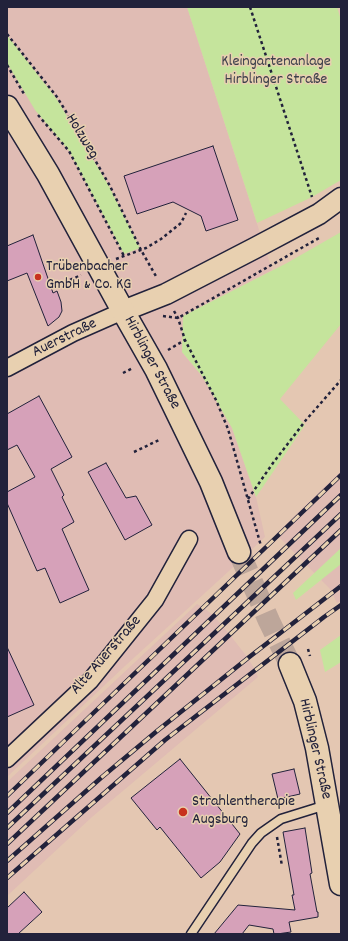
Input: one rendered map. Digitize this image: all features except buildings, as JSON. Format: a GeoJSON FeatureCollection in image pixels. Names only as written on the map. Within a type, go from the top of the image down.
{"type":"FeatureCollection","features":[{"type":"Feature","properties":{"kind":"main road"},"geometry":{"type":"LineString","coordinates":[[7,107],[48,174],[123,311]]}},
{"type":"Feature","properties":{"kind":"main road","name":"Hirblinger Straße"},"geometry":{"type":"LineString","coordinates":[[123,311],[156,369],[211,482],[239,552]]}},
{"type":"Feature","properties":{"kind":"main road","name":"Hirblinger Straße"},"geometry":{"type":"LineString","coordinates":[[290,664],[306,708],[317,748],[341,884]]}},
{"type":"Feature","properties":{"kind":"street","name":"Hirblinger Straße"},"geometry":{"type":"LineString","coordinates":[[123,311],[166,294],[319,214],[341,198]]}},
{"type":"Feature","properties":{"kind":"street","name":"Auerstraße"},"geometry":{"type":"LineString","coordinates":[[7,368],[73,333],[123,311]]}},
{"type":"Feature","properties":{"kind":"street","name":"Alte Auerstraße"},"geometry":{"type":"LineString","coordinates":[[7,759],[90,681],[155,600],[189,539]]}},
{"type":"Feature","properties":{"kind":"lane"},"geometry":{"type":"LineString","coordinates":[[190,934],[252,843],[261,833],[281,819],[327,804]]}},
{"type":"Feature","properties":{"kind":"path"},"geometry":{"type":"LineString","coordinates":[[250,7],[313,200],[319,214]]}},
{"type":"Feature","properties":{"kind":"path","name":"Holzweg"},"geometry":{"type":"LineString","coordinates":[[7,34],[57,97],[110,186],[178,318],[185,340],[216,400],[228,429],[261,546]]}},
{"type":"Feature","properties":{"kind":"path"},"geometry":{"type":"LineString","coordinates":[[7,65],[26,98]]}},
{"type":"Feature","properties":{"kind":"path"},"geometry":{"type":"LineString","coordinates":[[34,111],[69,151],[124,256]]}},
{"type":"Feature","properties":{"kind":"path"},"geometry":{"type":"LineString","coordinates":[[142,250],[161,239],[181,223],[186,213]]}},
{"type":"Feature","properties":{"kind":"path"},"geometry":{"type":"LineString","coordinates":[[248,499],[273,463],[341,380]]}},
{"type":"Feature","properties":{"kind":"path"},"geometry":{"type":"LineString","coordinates":[[134,452],[159,440]]}},
{"type":"Feature","properties":{"kind":"path"},"geometry":{"type":"LineString","coordinates":[[275,823],[282,866]]}},
{"type":"Feature","properties":{"kind":"shaded area"},"geometry":{"type":"Polygon","coordinates":[[[7,7],[187,7],[272,270],[183,316],[182,352],[202,376],[232,428],[256,497],[265,537],[7,777],[7,7]]]}},
{"type":"Feature","properties":{"kind":"shaded area"},"geometry":{"type":"Polygon","coordinates":[[[341,471],[341,601],[337,603],[330,589],[276,534],[341,471]]]}},
{"type":"Feature","properties":{"kind":"shaded area"},"geometry":{"type":"Polygon","coordinates":[[[197,604],[214,616],[230,635],[248,658],[258,677],[92,817],[7,896],[7,782],[197,604]]]}},
{"type":"Feature","properties":{"kind":"green space","name":"Kleingartenanlage Hirblinger Straße"},"geometry":{"type":"Polygon","coordinates":[[[187,7],[337,7],[341,20],[341,180],[312,197],[257,223],[187,7]]]}},
{"type":"Feature","properties":{"kind":"green space"},"geometry":{"type":"Polygon","coordinates":[[[7,35],[56,98],[109,186],[140,248],[124,254],[69,151],[35,110],[7,63],[7,35]]]}},
{"type":"Feature","properties":{"kind":"green space"},"geometry":{"type":"Polygon","coordinates":[[[341,232],[341,324],[280,399],[305,425],[256,497],[232,428],[202,376],[182,352],[183,316],[287,263],[341,232]]]}},
{"type":"Feature","properties":{"kind":"green space"},"geometry":{"type":"Polygon","coordinates":[[[341,548],[341,564],[296,600],[293,593],[341,548]]]}},
{"type":"Feature","properties":{"kind":"green space"},"geometry":{"type":"Polygon","coordinates":[[[341,635],[341,662],[325,672],[320,650],[341,635]]]}},
{"type":"Feature","properties":{"kind":"tunnel"},"geometry":{"type":"LineString","coordinates":[[239,552],[269,621],[290,664]]}},
{"type":"Feature","properties":{"kind":"railway"},"geometry":{"type":"LineString","coordinates":[[7,796],[341,475]]}},
{"type":"Feature","properties":{"kind":"railway"},"geometry":{"type":"LineString","coordinates":[[7,813],[341,495]]}},
{"type":"Feature","properties":{"kind":"railway"},"geometry":{"type":"LineString","coordinates":[[7,828],[341,514]]}},
{"type":"Feature","properties":{"kind":"railway"},"geometry":{"type":"LineString","coordinates":[[7,844],[341,530]]}},
{"type":"Feature","properties":{"kind":"railway"},"geometry":{"type":"LineString","coordinates":[[7,861],[102,777],[157,731],[341,586]]}},
{"type":"Feature","properties":{"kind":"railway"},"geometry":{"type":"LineString","coordinates":[[7,878],[165,740],[341,605]]}},
{"type":"Feature","properties":{"kind":"place","name":"Trübenbacher GmbH & Co. KG"},"geometry":{"type":"Point","coordinates":[38,277]}},
{"type":"Feature","properties":{"kind":"place","name":"Strahlentherapie Augsburg"},"geometry":{"type":"Point","coordinates":[183,812]}}]}
